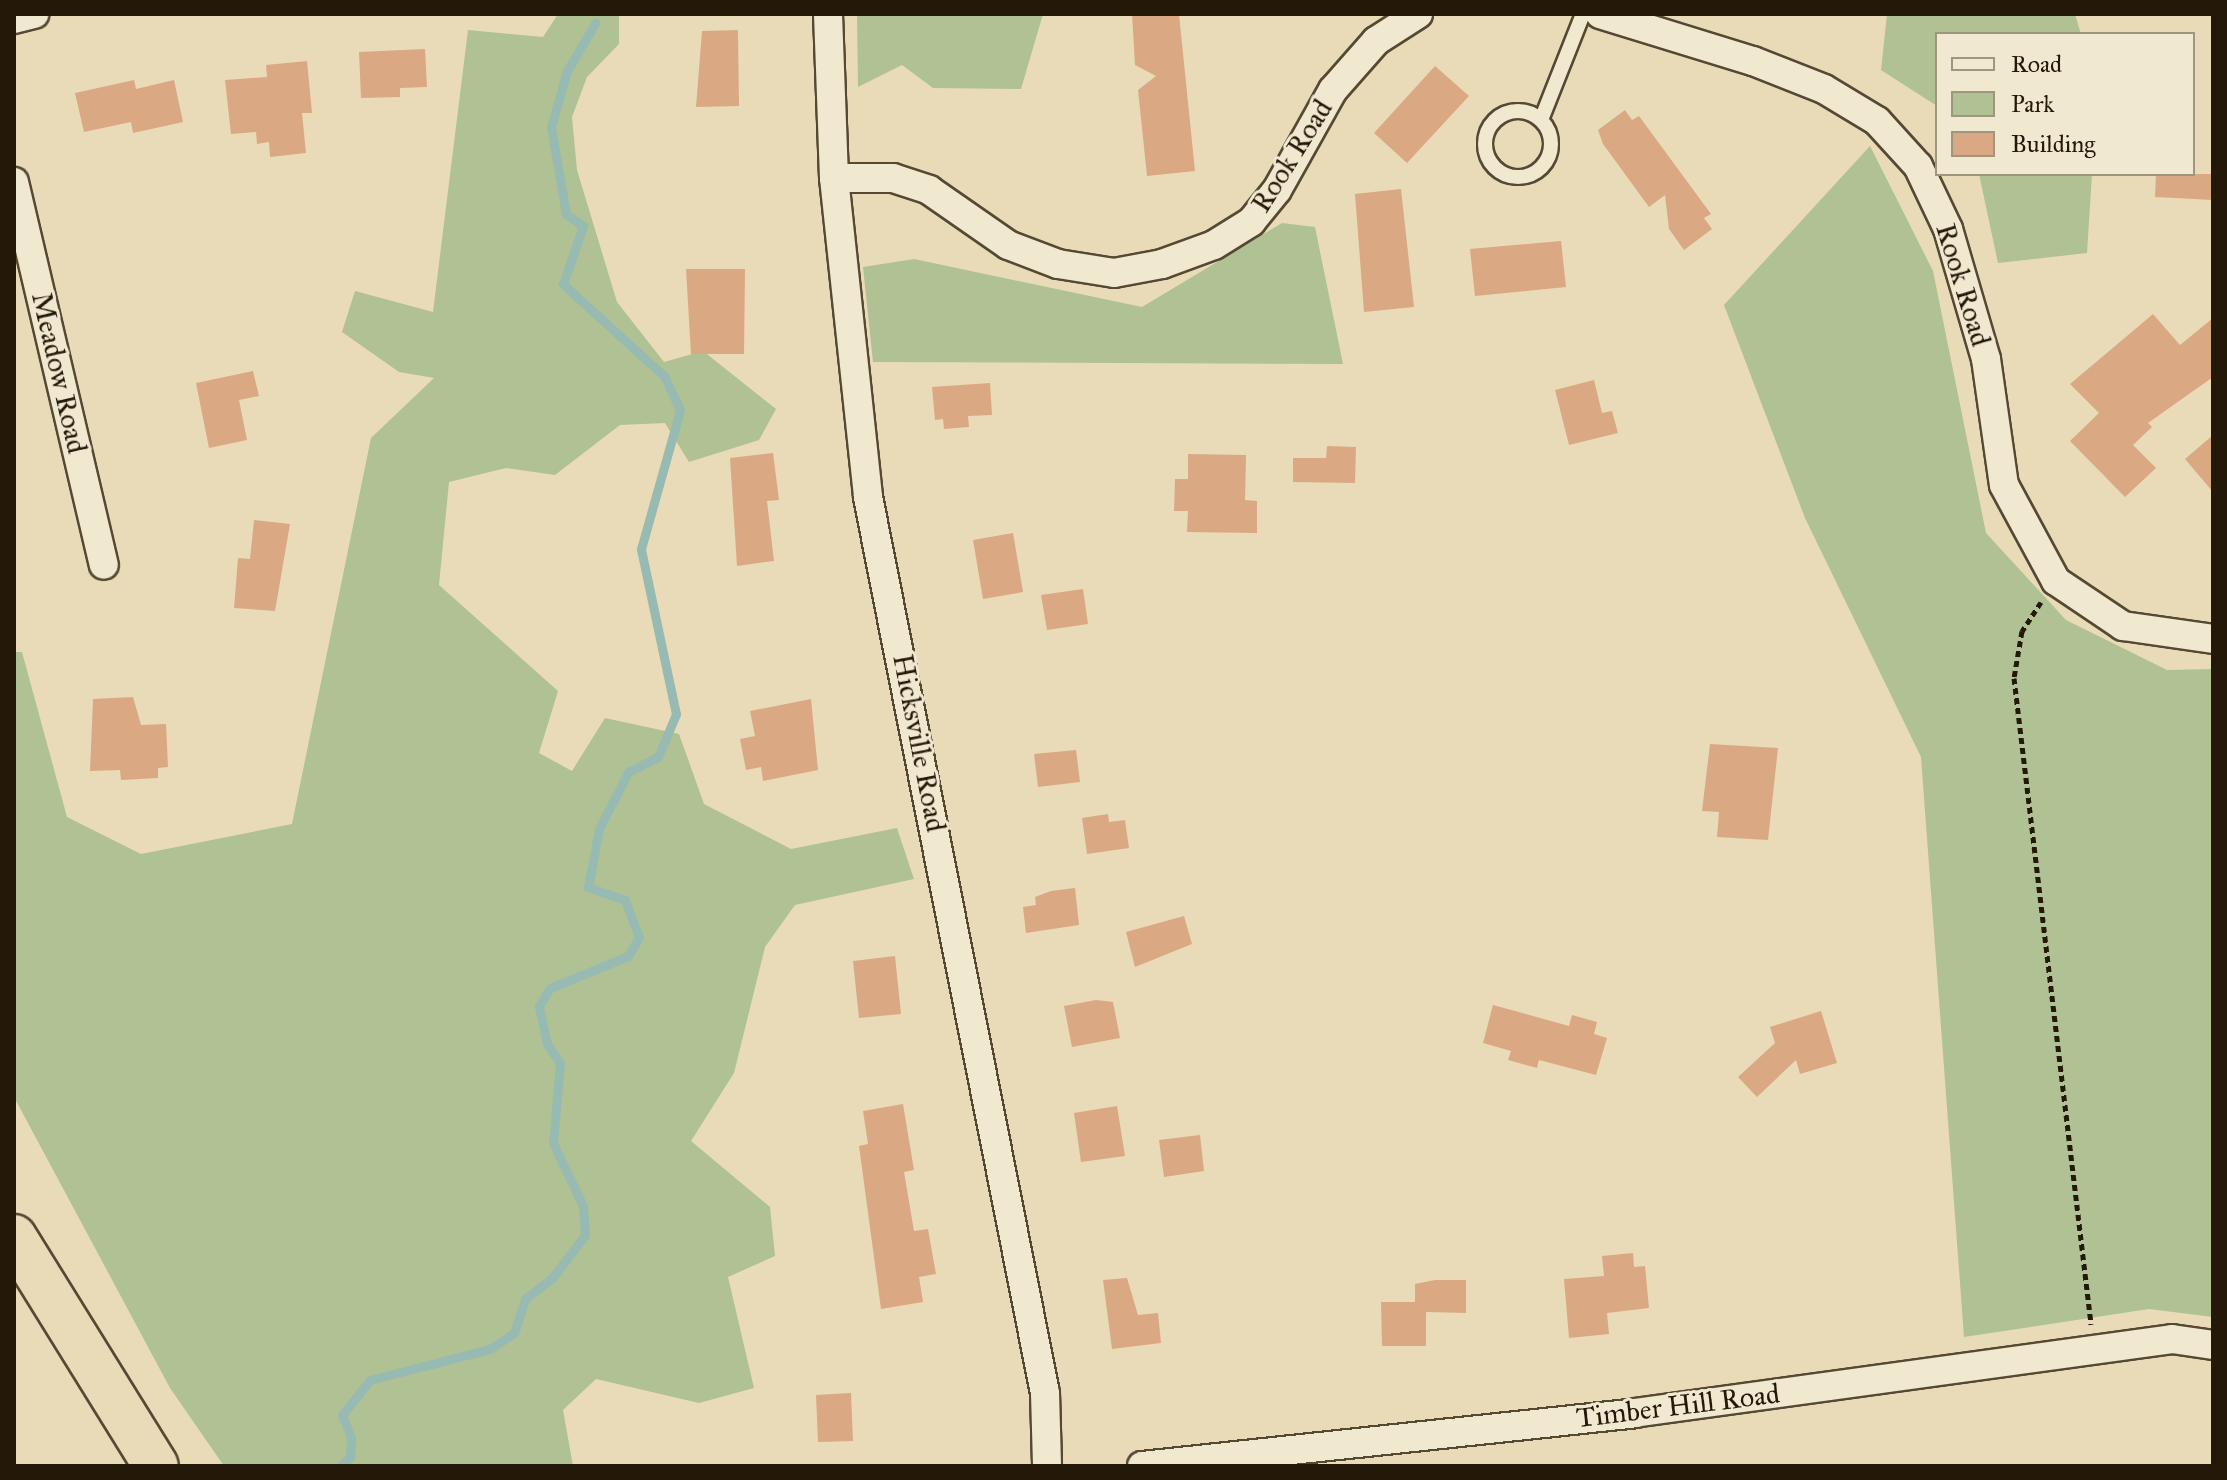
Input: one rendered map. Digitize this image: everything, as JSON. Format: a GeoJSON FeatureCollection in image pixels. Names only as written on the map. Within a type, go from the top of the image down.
{"type":"FeatureCollection","features":[{"type":"Feature","properties":{"kind":"highway"},"geometry":{"type":"LineString","coordinates":[[14,1237],[156,1466]]}},
{"type":"Feature","properties":{"kind":"street"},"geometry":{"type":"LineString","coordinates":[[14,19],[34,14]]}},
{"type":"Feature","properties":{"kind":"street","name":"Hicksville Road"},"geometry":{"type":"LineString","coordinates":[[828,14],[834,178],[868,497],[1045,1393],[1047,1466]]}},
{"type":"Feature","properties":{"kind":"street","name":"Rook Road"},"geometry":{"type":"LineString","coordinates":[[834,178],[893,178],[929,190],[1008,245],[1058,264],[1114,273],[1162,264],[1214,245],[1251,222],[1277,190],[1333,90],[1376,41],[1418,14]]}},
{"type":"Feature","properties":{"kind":"street","name":"Rook Road"},"geometry":{"type":"LineString","coordinates":[[1600,14],[1824,89],[1877,121],[1918,166],[1971,295],[2004,485],[2056,581],[2123,626],[2213,639]]}},
{"type":"Feature","properties":{"kind":"street","name":"Meadow Road"},"geometry":{"type":"LineString","coordinates":[[14,182],[104,565]]}},
{"type":"Feature","properties":{"kind":"street","name":"Timber Hill Road"},"geometry":{"type":"LineString","coordinates":[[1142,1466],[1634,1413],[2172,1339],[2213,1345]]}},
{"type":"Feature","properties":{"kind":"lane"},"geometry":{"type":"LineString","coordinates":[[1541,120],[1521,111],[1501,116],[1485,142],[1491,164],[1509,176],[1540,168],[1551,139],[1541,120],[1583,14]]}},
{"type":"Feature","properties":{"kind":"path"},"geometry":{"type":"LineString","coordinates":[[2056,581],[2022,631],[2014,678],[2094,1349]]}},
{"type":"Feature","properties":{"kind":"green space"},"geometry":{"type":"Polygon","coordinates":[[[558,14],[619,14],[619,44],[587,77],[572,117],[577,170],[617,302],[664,362],[703,351],[776,409],[759,440],[689,462],[665,423],[620,425],[555,475],[506,468],[449,482],[439,585],[558,691],[539,753],[572,771],[605,718],[679,734],[704,804],[791,849],[897,828],[914,879],[795,905],[765,947],[734,1073],[691,1141],[770,1207],[775,1256],[728,1277],[754,1388],[699,1403],[596,1379],[563,1410],[573,1466],[224,1466],[170,1388],[14,1097],[14,652],[22,652],[67,817],[141,854],[292,824],[371,438],[434,378],[399,372],[342,332],[355,291],[433,312],[468,30],[543,37],[558,14]]]}},
{"type":"Feature","properties":{"kind":"green space"},"geometry":{"type":"Polygon","coordinates":[[[857,14],[1043,14],[1021,89],[933,88],[902,65],[858,87],[857,14]]]}},
{"type":"Feature","properties":{"kind":"green space"},"geometry":{"type":"Polygon","coordinates":[[[1887,14],[2075,14],[2080,32],[1935,32],[1935,105],[1881,70],[1887,14]]]}},
{"type":"Feature","properties":{"kind":"green space"},"geometry":{"type":"Polygon","coordinates":[[[1870,146],[1933,271],[1986,533],[2066,620],[2167,670],[2213,669],[2213,1317],[2149,1309],[1964,1337],[1921,757],[1805,518],[1724,305],[1870,146]]]}},
{"type":"Feature","properties":{"kind":"green space"},"geometry":{"type":"Polygon","coordinates":[[[1979,176],[2092,176],[2087,253],[1998,263],[1979,176]]]}},
{"type":"Feature","properties":{"kind":"green space"},"geometry":{"type":"Polygon","coordinates":[[[1282,223],[1315,227],[1343,364],[873,362],[863,267],[914,259],[1142,307],[1282,223]]]}},
{"type":"Feature","properties":{"kind":"building"},"geometry":{"type":"Polygon","coordinates":[[[1132,14],[1179,14],[1195,171],[1147,176],[1138,90],[1156,76],[1135,65],[1132,14]]]}},
{"type":"Feature","properties":{"kind":"building"},"geometry":{"type":"Polygon","coordinates":[[[738,30],[739,106],[696,107],[702,31],[738,30]]]}},
{"type":"Feature","properties":{"kind":"building"},"geometry":{"type":"Polygon","coordinates":[[[425,49],[427,87],[400,88],[400,97],[361,98],[359,52],[425,49]]]}},
{"type":"Feature","properties":{"kind":"building"},"geometry":{"type":"Polygon","coordinates":[[[307,61],[312,113],[302,113],[306,153],[270,157],[269,142],[257,144],[256,132],[231,134],[225,80],[267,77],[266,65],[307,61]]]}},
{"type":"Feature","properties":{"kind":"building"},"geometry":{"type":"Polygon","coordinates":[[[1435,66],[1469,96],[1407,163],[1374,133],[1435,66]]]}},
{"type":"Feature","properties":{"kind":"building"},"geometry":{"type":"Polygon","coordinates":[[[134,80],[136,89],[174,80],[183,122],[133,133],[131,122],[84,132],[75,93],[134,80]]]}},
{"type":"Feature","properties":{"kind":"building"},"geometry":{"type":"Polygon","coordinates":[[[1625,110],[1632,120],[1639,116],[1711,214],[1704,218],[1712,229],[1684,250],[1669,229],[1665,195],[1649,207],[1603,144],[1598,130],[1625,110]]]}},
{"type":"Feature","properties":{"kind":"building"},"geometry":{"type":"Polygon","coordinates":[[[2213,174],[2213,200],[2155,197],[2156,176],[2213,174]]]}},
{"type":"Feature","properties":{"kind":"building"},"geometry":{"type":"Polygon","coordinates":[[[1401,189],[1414,307],[1364,312],[1355,194],[1401,189]]]}},
{"type":"Feature","properties":{"kind":"building"},"geometry":{"type":"Polygon","coordinates":[[[1561,241],[1566,287],[1475,296],[1470,249],[1561,241]]]}},
{"type":"Feature","properties":{"kind":"building"},"geometry":{"type":"Polygon","coordinates":[[[686,269],[745,269],[744,354],[691,354],[686,269]]]}},
{"type":"Feature","properties":{"kind":"building"},"geometry":{"type":"Polygon","coordinates":[[[2153,314],[2180,345],[2213,318],[2213,377],[2148,423],[2152,427],[2133,445],[2156,468],[2125,497],[2070,441],[2099,413],[2070,384],[2153,314]]]}},
{"type":"Feature","properties":{"kind":"building"},"geometry":{"type":"Polygon","coordinates":[[[253,371],[259,396],[239,400],[247,440],[209,448],[196,383],[253,371]]]}},
{"type":"Feature","properties":{"kind":"building"},"geometry":{"type":"Polygon","coordinates":[[[1594,380],[1602,413],[1612,411],[1618,433],[1569,445],[1555,390],[1594,380]]]}},
{"type":"Feature","properties":{"kind":"building"},"geometry":{"type":"Polygon","coordinates":[[[990,383],[992,415],[968,416],[969,427],[944,429],[943,419],[935,420],[932,387],[990,383]]]}},
{"type":"Feature","properties":{"kind":"building"},"geometry":{"type":"Polygon","coordinates":[[[2213,435],[2213,492],[2185,459],[2213,435]]]}},
{"type":"Feature","properties":{"kind":"building"},"geometry":{"type":"Polygon","coordinates":[[[1327,446],[1356,447],[1355,483],[1293,482],[1293,458],[1326,458],[1327,446]]]}},
{"type":"Feature","properties":{"kind":"building"},"geometry":{"type":"Polygon","coordinates":[[[773,453],[779,500],[767,501],[774,561],[737,566],[730,458],[773,453]]]}},
{"type":"Feature","properties":{"kind":"building"},"geometry":{"type":"Polygon","coordinates":[[[1188,454],[1246,455],[1245,500],[1257,501],[1257,533],[1187,532],[1188,511],[1174,511],[1175,479],[1188,479],[1188,454]]]}},
{"type":"Feature","properties":{"kind":"building"},"geometry":{"type":"Polygon","coordinates":[[[254,520],[290,524],[275,611],[234,608],[238,558],[250,559],[254,520]]]}},
{"type":"Feature","properties":{"kind":"building"},"geometry":{"type":"Polygon","coordinates":[[[1013,533],[1023,592],[983,599],[973,540],[1013,533]]]}},
{"type":"Feature","properties":{"kind":"building"},"geometry":{"type":"Polygon","coordinates":[[[1083,589],[1088,624],[1047,630],[1041,595],[1083,589]]]}},
{"type":"Feature","properties":{"kind":"building"},"geometry":{"type":"Polygon","coordinates":[[[133,697],[141,725],[166,724],[168,767],[158,768],[158,778],[121,780],[120,770],[90,771],[93,699],[133,697]]]}},
{"type":"Feature","properties":{"kind":"building"},"geometry":{"type":"Polygon","coordinates":[[[811,699],[818,770],[763,781],[761,767],[746,770],[740,739],[755,736],[750,711],[811,699]]]}},
{"type":"Feature","properties":{"kind":"building"},"geometry":{"type":"Polygon","coordinates":[[[1710,744],[1778,748],[1768,840],[1717,837],[1719,812],[1702,811],[1710,744]]]}},
{"type":"Feature","properties":{"kind":"building"},"geometry":{"type":"Polygon","coordinates":[[[1076,750],[1080,782],[1038,787],[1034,754],[1076,750]]]}},
{"type":"Feature","properties":{"kind":"building"},"geometry":{"type":"Polygon","coordinates":[[[1108,814],[1109,822],[1125,820],[1129,848],[1087,854],[1082,818],[1108,814]]]}},
{"type":"Feature","properties":{"kind":"building"},"geometry":{"type":"Polygon","coordinates":[[[1075,888],[1079,925],[1026,933],[1023,907],[1036,905],[1035,897],[1051,891],[1075,888]]]}},
{"type":"Feature","properties":{"kind":"building"},"geometry":{"type":"Polygon","coordinates":[[[1184,916],[1192,944],[1135,967],[1126,932],[1184,916]]]}},
{"type":"Feature","properties":{"kind":"building"},"geometry":{"type":"Polygon","coordinates":[[[895,956],[901,1014],[859,1018],[853,961],[895,956]]]}},
{"type":"Feature","properties":{"kind":"building"},"geometry":{"type":"Polygon","coordinates":[[[1096,1000],[1113,1002],[1120,1038],[1072,1047],[1064,1006],[1096,1000]]]}},
{"type":"Feature","properties":{"kind":"building"},"geometry":{"type":"Polygon","coordinates":[[[1493,1005],[1569,1026],[1572,1015],[1597,1022],[1594,1034],[1607,1038],[1596,1075],[1539,1060],[1537,1068],[1508,1060],[1511,1051],[1483,1043],[1493,1005]]]}},
{"type":"Feature","properties":{"kind":"building"},"geometry":{"type":"Polygon","coordinates":[[[1821,1011],[1837,1063],[1800,1074],[1796,1060],[1757,1097],[1738,1077],[1775,1043],[1770,1027],[1821,1011]]]}},
{"type":"Feature","properties":{"kind":"building"},"geometry":{"type":"Polygon","coordinates":[[[903,1104],[914,1170],[904,1172],[914,1231],[928,1229],[936,1274],[919,1277],[923,1302],[881,1309],[859,1146],[868,1144],[863,1111],[903,1104]]]}},
{"type":"Feature","properties":{"kind":"building"},"geometry":{"type":"Polygon","coordinates":[[[1117,1106],[1125,1156],[1081,1162],[1074,1113],[1117,1106]]]}},
{"type":"Feature","properties":{"kind":"building"},"geometry":{"type":"Polygon","coordinates":[[[1200,1135],[1204,1171],[1164,1177],[1159,1140],[1200,1135]]]}},
{"type":"Feature","properties":{"kind":"building"},"geometry":{"type":"Polygon","coordinates":[[[1633,1253],[1634,1267],[1645,1266],[1649,1308],[1607,1313],[1609,1334],[1569,1338],[1564,1279],[1604,1276],[1602,1256],[1633,1253]]]}},
{"type":"Feature","properties":{"kind":"building"},"geometry":{"type":"Polygon","coordinates":[[[1127,1278],[1138,1315],[1158,1313],[1161,1343],[1112,1349],[1103,1280],[1127,1278]]]}},
{"type":"Feature","properties":{"kind":"building"},"geometry":{"type":"Polygon","coordinates":[[[1435,1280],[1466,1280],[1466,1313],[1426,1312],[1426,1346],[1382,1346],[1381,1302],[1415,1302],[1415,1284],[1435,1280]]]}},
{"type":"Feature","properties":{"kind":"building"},"geometry":{"type":"Polygon","coordinates":[[[851,1393],[853,1441],[818,1442],[816,1395],[851,1393]]]}},
{"type":"Feature","properties":{"kind":"waterway"},"geometry":{"type":"LineString","coordinates":[[340,1466],[350,1457],[351,1438],[342,1415],[370,1380],[490,1349],[514,1333],[525,1299],[553,1277],[585,1235],[583,1206],[553,1143],[560,1063],[547,1044],[539,1006],[550,988],[628,956],[639,937],[625,900],[588,887],[599,829],[628,772],[658,757],[676,714],[641,549],[680,410],[664,376],[563,284],[583,226],[566,214],[551,127],[567,71],[595,23]]}}]}
